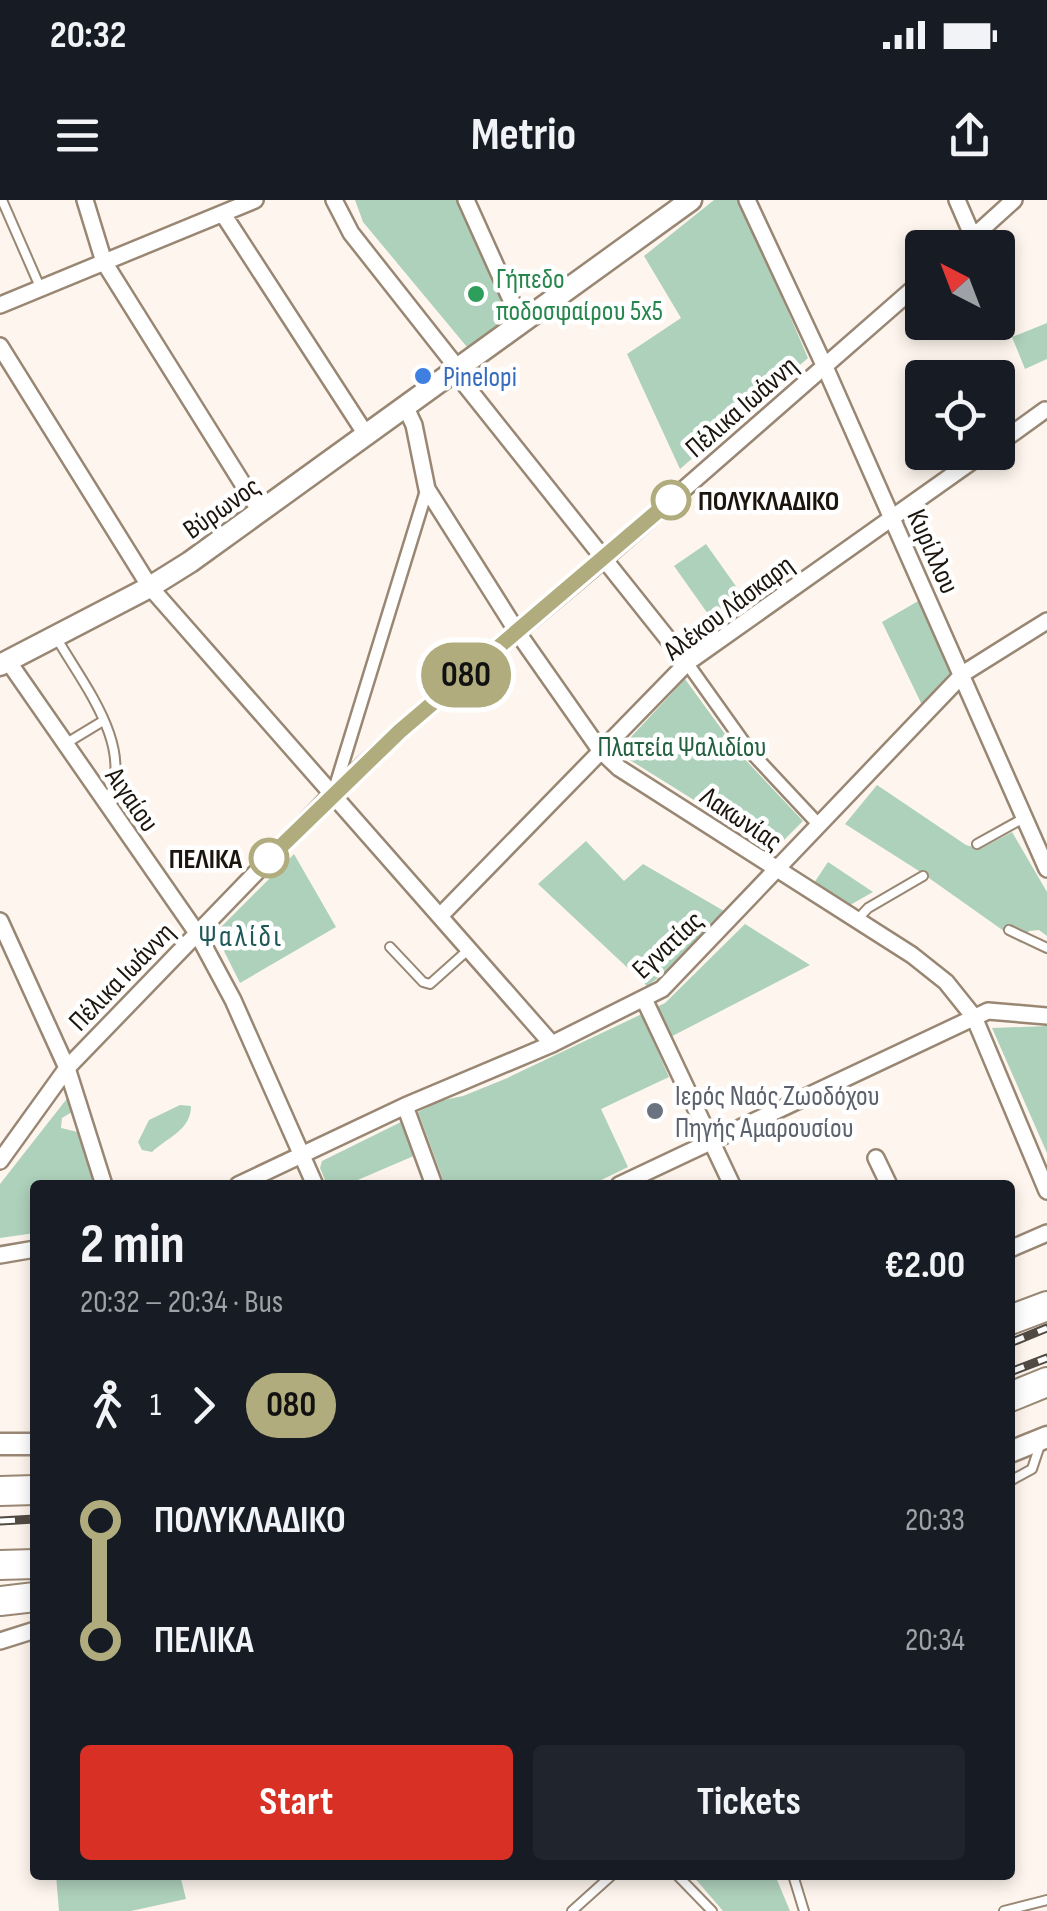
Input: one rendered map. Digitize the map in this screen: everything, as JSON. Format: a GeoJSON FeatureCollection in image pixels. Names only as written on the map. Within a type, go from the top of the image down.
{"type":"FeatureCollection","features":[{"type":"Feature","properties":{"kind":"highway"},"geometry":{"type":"LineString","coordinates":[[1015,1318],[1047,1306]]}},
{"type":"Feature","properties":{"kind":"highway"},"geometry":{"type":"LineString","coordinates":[[1015,1395],[1047,1382]]}},
{"type":"Feature","properties":{"kind":"highway"},"geometry":{"type":"LineString","coordinates":[[0,1491],[30,1490]]}},
{"type":"Feature","properties":{"kind":"highway"},"geometry":{"type":"LineString","coordinates":[[0,1566],[30,1564]]}},
{"type":"Feature","properties":{"kind":"highway"},"geometry":{"type":"LineString","coordinates":[[0,1601],[30,1598]]}},
{"type":"Feature","properties":{"kind":"street"},"geometry":{"type":"LineString","coordinates":[[85,200],[104,262],[261,514]]}},
{"type":"Feature","properties":{"kind":"street"},"geometry":{"type":"LineString","coordinates":[[0,305],[255,200]]}},
{"type":"Feature","properties":{"kind":"street"},"geometry":{"type":"LineString","coordinates":[[334,200],[352,233],[688,663],[749,750],[820,826]]}},
{"type":"Feature","properties":{"kind":"street"},"geometry":{"type":"LineString","coordinates":[[466,200],[522,324]]}},
{"type":"Feature","properties":{"kind":"street","name":"Βύρωνος"},"geometry":{"type":"LineString","coordinates":[[4,663],[150,587],[261,514],[691,200]]}},
{"type":"Feature","properties":{"kind":"street","name":"Κυρίλλου"},"geometry":{"type":"LineString","coordinates":[[747,200],[1047,869]]}},
{"type":"Feature","properties":{"kind":"street"},"geometry":{"type":"LineString","coordinates":[[957,200],[964,230]]}},
{"type":"Feature","properties":{"kind":"street"},"geometry":{"type":"LineString","coordinates":[[980,230],[1014,200]]}},
{"type":"Feature","properties":{"kind":"street"},"geometry":{"type":"LineString","coordinates":[[222,214],[367,436]]}},
{"type":"Feature","properties":{"kind":"street","name":"Πέλικα Ιωάννη"},"geometry":{"type":"LineString","coordinates":[[0,1161],[67,1068],[334,792],[905,297]]}},
{"type":"Feature","properties":{"kind":"street"},"geometry":{"type":"LineString","coordinates":[[0,346],[150,587],[552,1044]]}},
{"type":"Feature","properties":{"kind":"street","name":"Λακωνίας"},"geometry":{"type":"LineString","coordinates":[[406,408],[414,425],[427,489],[518,633],[600,750],[619,768],[946,982],[974,1017],[1047,1191]]}},
{"type":"Feature","properties":{"kind":"street"},"geometry":{"type":"LineString","coordinates":[[1015,432],[1045,410]]}},
{"type":"Feature","properties":{"kind":"street","name":"Αλέκου Λάσκαρη"},"geometry":{"type":"LineString","coordinates":[[440,914],[688,663],[960,470]]}},
{"type":"Feature","properties":{"kind":"street"},"geometry":{"type":"LineString","coordinates":[[334,792],[427,489]]}},
{"type":"Feature","properties":{"kind":"street","name":"Εγνατίας"},"geometry":{"type":"LineString","coordinates":[[249,1180],[405,1106],[552,1044],[662,989],[961,676],[1047,621]]}},
{"type":"Feature","properties":{"kind":"street","name":"Αιγαίου"},"geometry":{"type":"LineString","coordinates":[[4,663],[197,933],[233,1000],[313,1180]]}},
{"type":"Feature","properties":{"kind":"street"},"geometry":{"type":"LineString","coordinates":[[0,922],[67,1068],[102,1180]]}},
{"type":"Feature","properties":{"kind":"street"},"geometry":{"type":"LineString","coordinates":[[644,999],[730,1180]]}},
{"type":"Feature","properties":{"kind":"street"},"geometry":{"type":"LineString","coordinates":[[630,1180],[974,1017],[992,1010],[1047,1016]]}},
{"type":"Feature","properties":{"kind":"street"},"geometry":{"type":"LineString","coordinates":[[405,1106],[432,1180]]}},
{"type":"Feature","properties":{"kind":"street"},"geometry":{"type":"LineString","coordinates":[[876,1158],[887,1180]]}},
{"type":"Feature","properties":{"kind":"street"},"geometry":{"type":"LineString","coordinates":[[1015,1247],[1047,1233]]}},
{"type":"Feature","properties":{"kind":"street"},"geometry":{"type":"LineString","coordinates":[[0,1254],[30,1250]]}},
{"type":"Feature","properties":{"kind":"street"},"geometry":{"type":"LineString","coordinates":[[1015,1450],[1044,1439]]}},
{"type":"Feature","properties":{"kind":"street"},"geometry":{"type":"LineString","coordinates":[[0,1444],[30,1444]]}},
{"type":"Feature","properties":{"kind":"street"},"geometry":{"type":"LineString","coordinates":[[0,1641],[30,1632]]}},
{"type":"Feature","properties":{"kind":"lane"},"geometry":{"type":"LineString","coordinates":[[2,200],[40,287]]}},
{"type":"Feature","properties":{"kind":"lane"},"geometry":{"type":"LineString","coordinates":[[56,637],[103,721],[118,765],[115,788],[106,804]]}},
{"type":"Feature","properties":{"kind":"lane"},"geometry":{"type":"LineString","coordinates":[[65,744],[103,721]]}},
{"type":"Feature","properties":{"kind":"lane"},"geometry":{"type":"LineString","coordinates":[[977,844],[1022,819]]}},
{"type":"Feature","properties":{"kind":"lane"},"geometry":{"type":"LineString","coordinates":[[856,922],[868,908],[923,876]]}},
{"type":"Feature","properties":{"kind":"lane"},"geometry":{"type":"LineString","coordinates":[[1008,930],[1047,948]]}},
{"type":"Feature","properties":{"kind":"lane"},"geometry":{"type":"LineString","coordinates":[[390,947],[423,982],[430,984],[468,950]]}},
{"type":"Feature","properties":{"kind":"lane"},"geometry":{"type":"LineString","coordinates":[[1015,1478],[1032,1469],[1044,1439]]}},
{"type":"Feature","properties":{"kind":"lane"},"geometry":{"type":"LineString","coordinates":[[572,1911],[606,1880]]}},
{"type":"Feature","properties":{"kind":"lane"},"geometry":{"type":"LineString","coordinates":[[682,1880],[712,1911]]}},
{"type":"Feature","properties":{"kind":"lane"},"geometry":{"type":"LineString","coordinates":[[795,1880],[804,1911]]}},
{"type":"Feature","properties":{"kind":"lane"},"geometry":{"type":"LineString","coordinates":[[1004,1911],[1047,1900]]}},
{"type":"Feature","properties":{"kind":"green space"},"geometry":{"type":"Polygon","coordinates":[[[355,200],[460,200],[510,317],[467,347],[363,222],[355,200]]]}},
{"type":"Feature","properties":{"kind":"green space"},"geometry":{"type":"Polygon","coordinates":[[[714,200],[740,200],[808,358],[680,469],[627,354],[681,318],[644,256],[714,200]]]}},
{"type":"Feature","properties":{"kind":"green space"},"geometry":{"type":"Polygon","coordinates":[[[1047,323],[1047,359],[1025,369],[1015,336],[1047,323]]]}},
{"type":"Feature","properties":{"kind":"green space"},"geometry":{"type":"Polygon","coordinates":[[[706,544],[745,599],[713,621],[674,566],[706,544]]]}},
{"type":"Feature","properties":{"kind":"green space"},"geometry":{"type":"Polygon","coordinates":[[[920,600],[951,674],[922,705],[882,622],[920,600]]]}},
{"type":"Feature","properties":{"kind":"green space","name":"Πλατεία Ψαλιδίου"},"geometry":{"type":"Polygon","coordinates":[[[685,679],[739,753],[803,821],[774,850],[617,752],[685,679]]]}},
{"type":"Feature","properties":{"kind":"green space"},"geometry":{"type":"Polygon","coordinates":[[[877,785],[966,845],[980,849],[1012,832],[1047,892],[1047,936],[1039,930],[1029,931],[1021,943],[845,824],[877,785]]]}},
{"type":"Feature","properties":{"kind":"green space"},"geometry":{"type":"Polygon","coordinates":[[[586,841],[624,881],[643,864],[724,911],[647,986],[538,884],[586,841]]]}},
{"type":"Feature","properties":{"kind":"green space"},"geometry":{"type":"Polygon","coordinates":[[[294,854],[336,927],[240,983],[215,933],[294,854]]]}},
{"type":"Feature","properties":{"kind":"green space"},"geometry":{"type":"Polygon","coordinates":[[[828,862],[873,892],[843,909],[810,889],[828,862]]]}},
{"type":"Feature","properties":{"kind":"green space"},"geometry":{"type":"Polygon","coordinates":[[[745,924],[810,965],[655,1045],[669,1077],[601,1109],[628,1167],[601,1180],[443,1180],[418,1112],[505,1079],[665,1003],[745,924]]]}},
{"type":"Feature","properties":{"kind":"green space"},"geometry":{"type":"Polygon","coordinates":[[[1047,1026],[1047,1153],[992,1028],[1047,1026]]]}},
{"type":"Feature","properties":{"kind":"green space"},"geometry":{"type":"Polygon","coordinates":[[[69,1096],[72,1112],[62,1118],[61,1128],[78,1132],[93,1180],[30,1180],[30,1234],[0,1238],[0,1184],[69,1096]]]}},
{"type":"Feature","properties":{"kind":"green space"},"geometry":{"type":"Polygon","coordinates":[[[180,1105],[191,1106],[183,1127],[152,1152],[142,1150],[138,1142],[149,1120],[180,1105]]]}},
{"type":"Feature","properties":{"kind":"green space"},"geometry":{"type":"Polygon","coordinates":[[[403,1121],[416,1155],[358,1180],[325,1180],[320,1168],[322,1161],[403,1121]]]}},
{"type":"Feature","properties":{"kind":"green space"},"geometry":{"type":"Polygon","coordinates":[[[56,1880],[181,1880],[186,1899],[131,1911],[59,1911],[56,1880]]]}},
{"type":"Feature","properties":{"kind":"green space"},"geometry":{"type":"Polygon","coordinates":[[[696,1880],[777,1880],[790,1911],[723,1911],[696,1880]]]}},
{"type":"Feature","properties":{"kind":"railway"},"geometry":{"type":"LineString","coordinates":[[1015,1341],[1047,1328]]}},
{"type":"Feature","properties":{"kind":"railway"},"geometry":{"type":"LineString","coordinates":[[1015,1370],[1047,1358]]}},
{"type":"Feature","properties":{"kind":"railway"},"geometry":{"type":"LineString","coordinates":[[0,1521],[30,1519]]}},
{"type":"Feature","properties":{"kind":"bus line","name":"080"},"geometry":{"type":"LineString","coordinates":[[269,858],[400,731],[671,500]]}},
{"type":"Feature","properties":{"kind":"place","name":"Γήπεδο ποδοσφαίρου 5x5"},"geometry":{"type":"Point","coordinates":[476,294]}},
{"type":"Feature","properties":{"kind":"place","name":"Pinelopi"},"geometry":{"type":"Point","coordinates":[423,376]}},
{"type":"Feature","properties":{"kind":"place","name":"ΠΟΛΥΚΛΑΔΙΚΟ"},"geometry":{"type":"Point","coordinates":[671,500]}},
{"type":"Feature","properties":{"kind":"place","name":"ΠΕΛΙΚΑ"},"geometry":{"type":"Point","coordinates":[269,858]}},
{"type":"Feature","properties":{"kind":"place","name":"Ιερός Ναός Ζωοδόχου Πηγής Αμαρουσίου"},"geometry":{"type":"Point","coordinates":[655,1111]}},
{"type":"Feature","properties":{"kind":"district","name":"Ψαλίδι"},"geometry":{"type":"Point","coordinates":[241,936]}}]}
